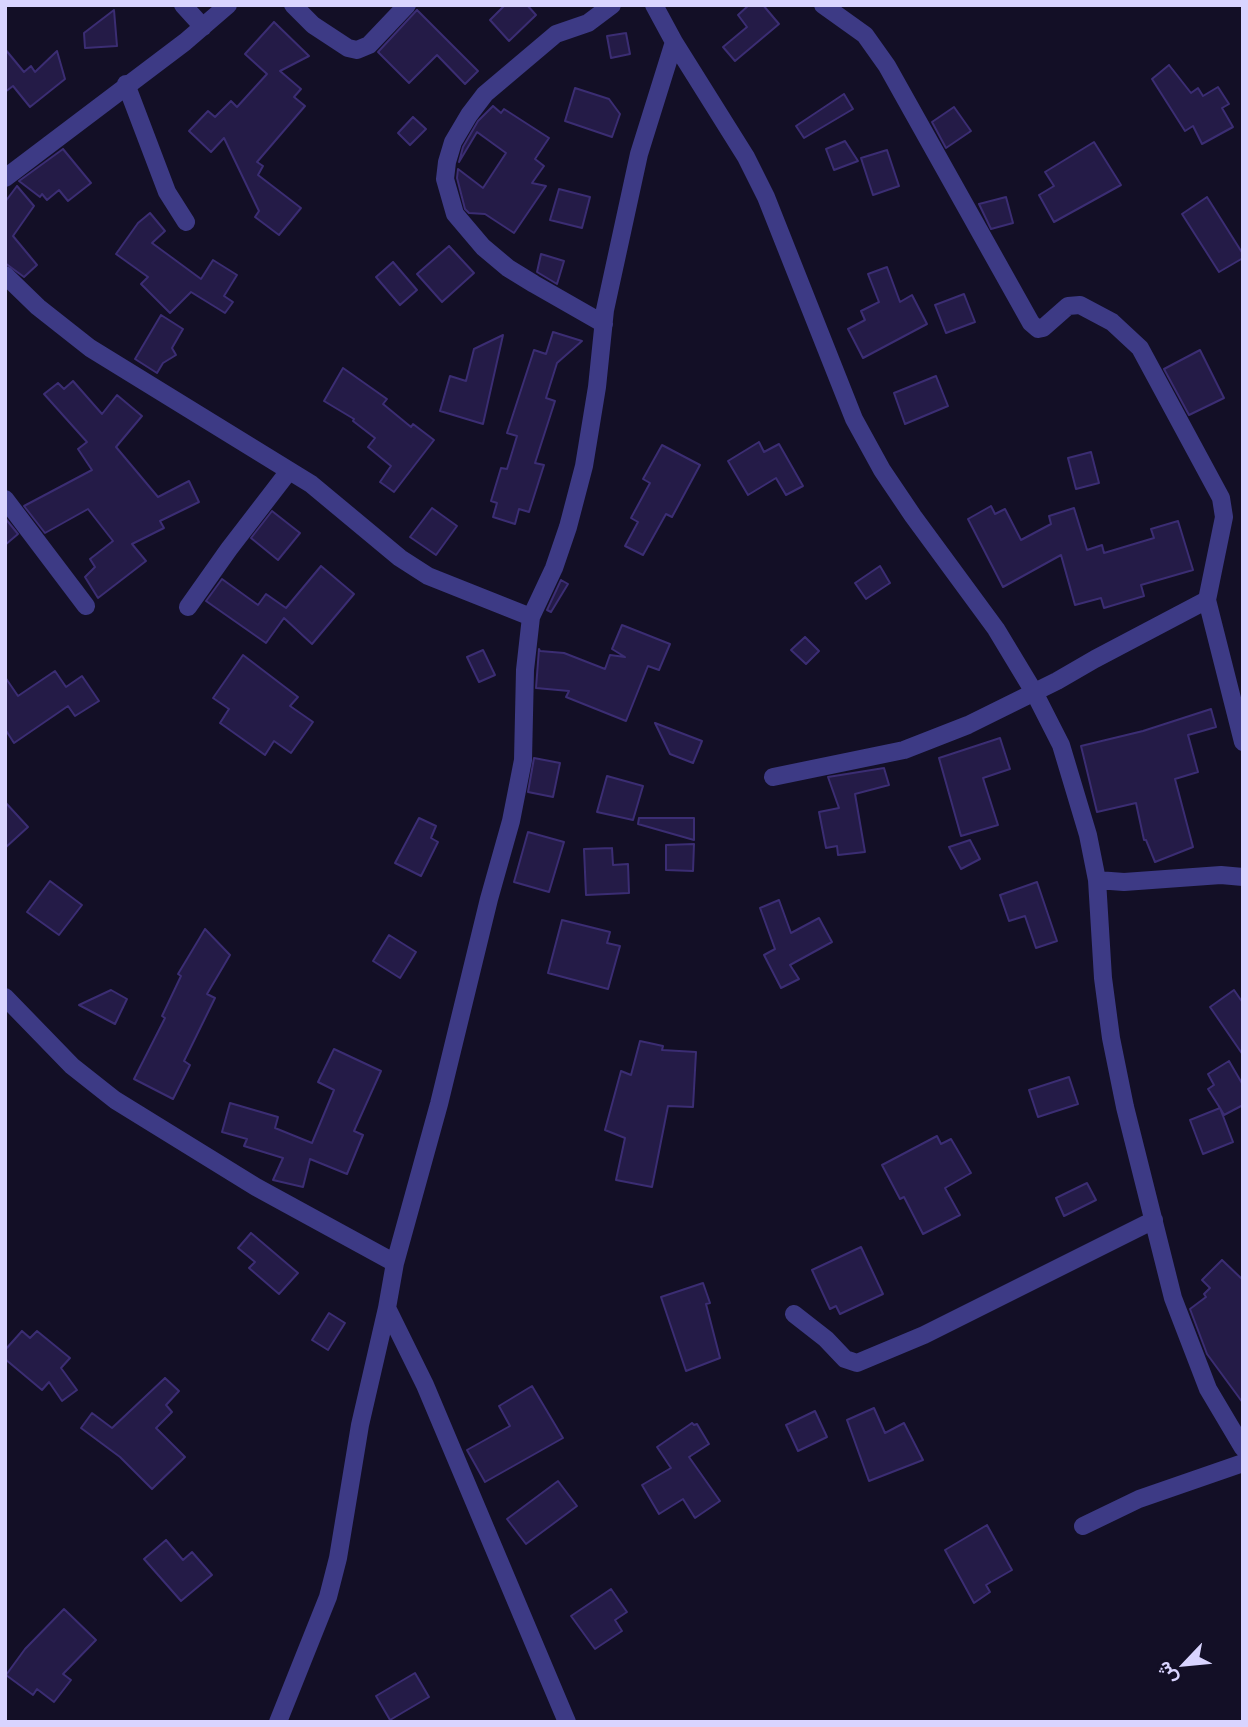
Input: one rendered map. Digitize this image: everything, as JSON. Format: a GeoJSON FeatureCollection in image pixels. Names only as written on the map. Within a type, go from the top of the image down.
{"type":"FeatureCollection","features":[{"type":"Feature","properties":{"kind":"street"},"geometry":{"type":"LineString","coordinates":[[183,5],[202,27]]}},
{"type":"Feature","properties":{"kind":"street"},"geometry":{"type":"LineString","coordinates":[[5,178],[229,5]]}},
{"type":"Feature","properties":{"kind":"street"},"geometry":{"type":"LineString","coordinates":[[293,5],[313,25],[348,48],[357,50],[369,44],[407,5]]}},
{"type":"Feature","properties":{"kind":"street"},"geometry":{"type":"LineString","coordinates":[[604,324],[508,268],[483,247],[455,214],[445,179],[453,142],[485,94],[556,34],[587,23],[612,5]]}},
{"type":"Feature","properties":{"kind":"street"},"geometry":{"type":"LineString","coordinates":[[654,5],[674,42],[716,106],[766,197],[854,419],[882,470],[996,629],[1034,692],[1061,745],[1075,789],[1097,880],[1111,1038],[1125,1107],[1173,1298],[1208,1389],[1243,1448]]}},
{"type":"Feature","properties":{"kind":"street"},"geometry":{"type":"LineString","coordinates":[[823,5],[864,35],[887,66],[1031,323],[1038,329],[1043,328],[1068,306],[1080,304],[1112,322],[1140,348],[1221,498],[1224,517],[1207,600],[1243,743]]}},
{"type":"Feature","properties":{"kind":"street"},"geometry":{"type":"LineString","coordinates":[[278,1722],[328,1597],[338,1558],[360,1425],[396,1263],[443,1090],[489,899],[512,821],[523,760],[525,670],[531,617],[557,558],[584,466],[604,324],[639,155],[674,42]]}},
{"type":"Feature","properties":{"kind":"street"},"geometry":{"type":"LineString","coordinates":[[126,85],[167,192],[186,222]]}},
{"type":"Feature","properties":{"kind":"street"},"geometry":{"type":"LineString","coordinates":[[5,275],[38,307],[90,348],[289,471],[328,498],[400,558],[428,576],[531,617]]}},
{"type":"Feature","properties":{"kind":"street"},"geometry":{"type":"LineString","coordinates":[[188,607],[289,471]]}},
{"type":"Feature","properties":{"kind":"street"},"geometry":{"type":"LineString","coordinates":[[5,499],[86,606]]}},
{"type":"Feature","properties":{"kind":"street"},"geometry":{"type":"LineString","coordinates":[[774,777],[904,750],[968,726],[1207,600]]}},
{"type":"Feature","properties":{"kind":"street"},"geometry":{"type":"LineString","coordinates":[[1097,880],[1124,882],[1222,875],[1243,877]]}},
{"type":"Feature","properties":{"kind":"street"},"geometry":{"type":"LineString","coordinates":[[5,997],[72,1066],[115,1100],[266,1193],[396,1263]]}},
{"type":"Feature","properties":{"kind":"street"},"geometry":{"type":"LineString","coordinates":[[794,1314],[826,1339],[845,1359],[857,1363],[924,1335],[1154,1220]]}},
{"type":"Feature","properties":{"kind":"street"},"geometry":{"type":"LineString","coordinates":[[387,1308],[425,1385],[556,1690],[567,1722]]}},
{"type":"Feature","properties":{"kind":"street"},"geometry":{"type":"LineString","coordinates":[[1083,1526],[1139,1499],[1243,1462]]}},
{"type":"Feature","properties":{"kind":"building"},"geometry":{"type":"Polygon","coordinates":[[[505,5],[527,5],[536,15],[509,41],[490,20],[505,5]]]}},
{"type":"Feature","properties":{"kind":"building"},"geometry":{"type":"Polygon","coordinates":[[[749,5],[763,5],[779,24],[735,61],[723,47],[747,27],[738,15],[749,5]]]}},
{"type":"Feature","properties":{"kind":"building"},"geometry":{"type":"Polygon","coordinates":[[[114,10],[117,46],[85,48],[84,33],[114,10]]]}},
{"type":"Feature","properties":{"kind":"building"},"geometry":{"type":"Polygon","coordinates":[[[417,10],[478,71],[465,84],[437,55],[409,83],[378,52],[417,10]]]}},
{"type":"Feature","properties":{"kind":"building"},"geometry":{"type":"Polygon","coordinates":[[[274,22],[309,56],[280,71],[301,89],[294,97],[305,106],[257,162],[263,166],[258,175],[301,208],[279,235],[255,217],[259,211],[224,138],[211,152],[189,131],[208,111],[215,117],[231,101],[237,107],[267,74],[245,54],[274,22]]]}},
{"type":"Feature","properties":{"kind":"building"},"geometry":{"type":"Polygon","coordinates":[[[626,33],[630,54],[611,58],[607,36],[626,33]]]}},
{"type":"Feature","properties":{"kind":"building"},"geometry":{"type":"Polygon","coordinates":[[[5,49],[24,72],[31,66],[35,72],[57,51],[65,79],[30,107],[13,86],[5,92],[5,49]]]}},
{"type":"Feature","properties":{"kind":"building"},"geometry":{"type":"Polygon","coordinates":[[[1169,65],[1191,93],[1198,88],[1203,96],[1218,87],[1229,104],[1222,108],[1233,127],[1202,144],[1193,126],[1185,131],[1152,79],[1169,65]]]}},
{"type":"Feature","properties":{"kind":"building"},"geometry":{"type":"Polygon","coordinates":[[[575,88],[609,99],[620,114],[612,137],[565,121],[575,88]]]}},
{"type":"Feature","properties":{"kind":"building"},"geometry":{"type":"Polygon","coordinates":[[[844,94],[853,109],[804,138],[796,126],[844,94]]]}},
{"type":"Feature","properties":{"kind":"building"},"geometry":{"type":"Polygon","coordinates":[[[493,106],[501,113],[504,109],[549,138],[535,159],[544,166],[532,183],[546,186],[514,233],[485,214],[469,213],[465,209],[457,178],[458,169],[483,188],[506,153],[477,132],[459,162],[463,147],[478,121],[493,106]]]}},
{"type":"Feature","properties":{"kind":"building"},"geometry":{"type":"Polygon","coordinates":[[[954,107],[971,131],[946,148],[932,122],[954,107]]]}},
{"type":"Feature","properties":{"kind":"building"},"geometry":{"type":"Polygon","coordinates":[[[413,117],[426,129],[410,145],[398,133],[413,117]]]}},
{"type":"Feature","properties":{"kind":"building"},"geometry":{"type":"Polygon","coordinates":[[[845,141],[858,161],[834,170],[826,149],[845,141]]]}},
{"type":"Feature","properties":{"kind":"building"},"geometry":{"type":"Polygon","coordinates":[[[1094,142],[1121,185],[1054,222],[1039,195],[1054,186],[1045,172],[1094,142]]]}},
{"type":"Feature","properties":{"kind":"building"},"geometry":{"type":"Polygon","coordinates":[[[63,149],[91,183],[68,201],[59,190],[47,200],[42,194],[40,197],[19,181],[63,149]]]}},
{"type":"Feature","properties":{"kind":"building"},"geometry":{"type":"Polygon","coordinates":[[[887,150],[899,186],[873,195],[861,158],[887,150]]]}},
{"type":"Feature","properties":{"kind":"building"},"geometry":{"type":"Polygon","coordinates":[[[17,186],[34,206],[13,236],[37,265],[24,277],[5,263],[5,202],[17,186]]]}},
{"type":"Feature","properties":{"kind":"building"},"geometry":{"type":"Polygon","coordinates":[[[559,189],[590,197],[582,228],[550,220],[559,189]]]}},
{"type":"Feature","properties":{"kind":"building"},"geometry":{"type":"Polygon","coordinates":[[[1006,197],[1013,223],[991,229],[979,204],[1006,197]]]}},
{"type":"Feature","properties":{"kind":"building"},"geometry":{"type":"Polygon","coordinates":[[[1207,197],[1243,254],[1243,258],[1219,272],[1182,214],[1207,197]]]}},
{"type":"Feature","properties":{"kind":"building"},"geometry":{"type":"Polygon","coordinates":[[[150,213],[165,231],[152,243],[201,279],[213,260],[237,275],[224,296],[233,302],[225,313],[191,292],[170,313],[141,284],[148,277],[116,254],[138,223],[150,213]]]}},
{"type":"Feature","properties":{"kind":"building"},"geometry":{"type":"Polygon","coordinates":[[[449,246],[474,273],[442,302],[417,274],[449,246]]]}},
{"type":"Feature","properties":{"kind":"building"},"geometry":{"type":"Polygon","coordinates":[[[541,254],[564,261],[557,284],[537,272],[541,254]]]}},
{"type":"Feature","properties":{"kind":"building"},"geometry":{"type":"Polygon","coordinates":[[[393,262],[417,290],[400,305],[376,277],[393,262]]]}},
{"type":"Feature","properties":{"kind":"building"},"geometry":{"type":"Polygon","coordinates":[[[887,267],[900,302],[912,295],[927,324],[863,358],[848,329],[865,320],[861,311],[879,302],[868,274],[887,267]]]}},
{"type":"Feature","properties":{"kind":"building"},"geometry":{"type":"Polygon","coordinates":[[[964,294],[975,322],[946,333],[935,305],[964,294]]]}},
{"type":"Feature","properties":{"kind":"building"},"geometry":{"type":"Polygon","coordinates":[[[161,315],[183,329],[172,348],[176,355],[163,363],[157,373],[135,359],[161,315]]]}},
{"type":"Feature","properties":{"kind":"building"},"geometry":{"type":"Polygon","coordinates":[[[553,332],[582,341],[557,363],[546,398],[555,401],[535,463],[544,465],[529,512],[519,509],[515,524],[493,517],[497,503],[491,501],[501,468],[507,469],[517,436],[507,433],[534,350],[546,354],[553,332]]]}},
{"type":"Feature","properties":{"kind":"building"},"geometry":{"type":"Polygon","coordinates":[[[503,335],[483,424],[440,411],[450,376],[466,381],[474,349],[503,335]]]}},
{"type":"Feature","properties":{"kind":"building"},"geometry":{"type":"Polygon","coordinates":[[[1200,350],[1224,398],[1189,415],[1164,369],[1200,350]]]}},
{"type":"Feature","properties":{"kind":"building"},"geometry":{"type":"Polygon","coordinates":[[[343,368],[387,399],[383,404],[411,427],[413,424],[434,440],[394,492],[380,482],[391,466],[368,447],[375,438],[353,421],[354,419],[324,401],[343,368]]]}},
{"type":"Feature","properties":{"kind":"building"},"geometry":{"type":"Polygon","coordinates":[[[936,376],[948,406],[905,424],[894,393],[936,376]]]}},
{"type":"Feature","properties":{"kind":"building"},"geometry":{"type":"Polygon","coordinates":[[[73,381],[102,414],[117,395],[142,416],[116,447],[158,497],[189,481],[199,502],[160,521],[164,528],[132,544],[146,561],[98,598],[85,577],[95,567],[90,559],[113,541],[88,509],[45,533],[24,506],[92,470],[78,449],[87,442],[44,394],[58,383],[64,389],[73,381]]]}},
{"type":"Feature","properties":{"kind":"building"},"geometry":{"type":"Polygon","coordinates":[[[759,442],[764,452],[779,444],[803,486],[786,495],[776,478],[748,495],[728,461],[759,442]]]}},
{"type":"Feature","properties":{"kind":"building"},"geometry":{"type":"Polygon","coordinates":[[[662,445],[700,465],[672,517],[666,514],[643,555],[625,546],[638,522],[631,518],[650,483],[643,479],[662,445]]]}},
{"type":"Feature","properties":{"kind":"building"},"geometry":{"type":"Polygon","coordinates":[[[1091,452],[1099,483],[1076,489],[1068,458],[1091,452]]]}},
{"type":"Feature","properties":{"kind":"building"},"geometry":{"type":"Polygon","coordinates":[[[991,506],[995,514],[1005,509],[1021,540],[1051,524],[1049,516],[1074,508],[1087,550],[1102,545],[1104,553],[1154,538],[1151,529],[1178,521],[1193,570],[1141,585],[1144,596],[1104,608],[1101,598],[1075,605],[1061,555],[1003,587],[968,519],[991,506]]]}},
{"type":"Feature","properties":{"kind":"building"},"geometry":{"type":"Polygon","coordinates":[[[432,508],[457,526],[436,555],[410,537],[432,508]]]}},
{"type":"Feature","properties":{"kind":"building"},"geometry":{"type":"Polygon","coordinates":[[[272,511],[300,533],[278,560],[251,538],[272,511]]]}},
{"type":"Feature","properties":{"kind":"building"},"geometry":{"type":"Polygon","coordinates":[[[5,518],[18,534],[5,545],[5,518]]]}},
{"type":"Feature","properties":{"kind":"building"},"geometry":{"type":"Polygon","coordinates":[[[321,566],[354,594],[312,644],[284,618],[266,643],[206,601],[222,579],[258,605],[266,594],[286,608],[321,566]]]}},
{"type":"Feature","properties":{"kind":"building"},"geometry":{"type":"Polygon","coordinates":[[[880,566],[890,583],[866,599],[855,583],[880,566]]]}},
{"type":"Feature","properties":{"kind":"building"},"geometry":{"type":"Polygon","coordinates":[[[561,580],[568,584],[551,612],[547,610],[561,580]]]}},
{"type":"Feature","properties":{"kind":"building"},"geometry":{"type":"Polygon","coordinates":[[[622,625],[670,644],[659,670],[648,666],[626,721],[566,697],[569,691],[536,688],[539,649],[564,653],[605,669],[610,655],[625,657],[612,649],[622,625]]]}},
{"type":"Feature","properties":{"kind":"building"},"geometry":{"type":"Polygon","coordinates":[[[805,637],[819,651],[806,664],[791,650],[805,637]]]}},
{"type":"Feature","properties":{"kind":"building"},"geometry":{"type":"Polygon","coordinates":[[[483,650],[495,675],[479,682],[467,657],[483,650]]]}},
{"type":"Feature","properties":{"kind":"building"},"geometry":{"type":"Polygon","coordinates":[[[243,655],[298,697],[290,706],[313,722],[291,753],[274,741],[265,755],[220,723],[229,709],[213,698],[243,655]]]}},
{"type":"Feature","properties":{"kind":"building"},"geometry":{"type":"Polygon","coordinates":[[[55,671],[66,687],[82,676],[99,701],[75,716],[68,706],[14,743],[5,729],[5,677],[18,696],[55,671]]]}},
{"type":"Feature","properties":{"kind":"building"},"geometry":{"type":"Polygon","coordinates":[[[1211,709],[1216,727],[1188,735],[1198,772],[1175,779],[1193,847],[1155,862],[1144,840],[1136,803],[1097,812],[1081,746],[1143,731],[1211,709]]]}},
{"type":"Feature","properties":{"kind":"building"},"geometry":{"type":"Polygon","coordinates":[[[655,723],[702,741],[693,763],[670,754],[655,723]]]}},
{"type":"Feature","properties":{"kind":"building"},"geometry":{"type":"Polygon","coordinates":[[[1000,738],[1010,769],[983,778],[998,825],[961,836],[939,758],[1000,738]]]}},
{"type":"Feature","properties":{"kind":"building"},"geometry":{"type":"Polygon","coordinates":[[[534,758],[560,763],[553,797],[528,792],[534,758]]]}},
{"type":"Feature","properties":{"kind":"building"},"geometry":{"type":"Polygon","coordinates":[[[884,768],[889,785],[855,794],[865,852],[838,855],[837,846],[826,848],[819,812],[839,808],[828,777],[884,768]]]}},
{"type":"Feature","properties":{"kind":"building"},"geometry":{"type":"Polygon","coordinates":[[[607,776],[643,786],[633,820],[597,812],[607,776]]]}},
{"type":"Feature","properties":{"kind":"building"},"geometry":{"type":"Polygon","coordinates":[[[5,802],[28,827],[5,848],[5,802]]]}},
{"type":"Feature","properties":{"kind":"building"},"geometry":{"type":"Polygon","coordinates":[[[419,818],[436,826],[431,838],[438,842],[421,876],[395,863],[419,818]]]}},
{"type":"Feature","properties":{"kind":"building"},"geometry":{"type":"Polygon","coordinates":[[[639,818],[694,818],[694,840],[638,824],[639,818]]]}},
{"type":"Feature","properties":{"kind":"building"},"geometry":{"type":"Polygon","coordinates":[[[528,832],[564,842],[549,892],[514,882],[528,832]]]}},
{"type":"Feature","properties":{"kind":"building"},"geometry":{"type":"Polygon","coordinates":[[[970,840],[980,859],[961,869],[949,847],[970,840]]]}},
{"type":"Feature","properties":{"kind":"building"},"geometry":{"type":"Polygon","coordinates":[[[694,844],[693,871],[666,870],[666,845],[694,844]]]}},
{"type":"Feature","properties":{"kind":"building"},"geometry":{"type":"Polygon","coordinates":[[[612,848],[613,865],[628,864],[629,893],[586,895],[584,849],[612,848]]]}},
{"type":"Feature","properties":{"kind":"building"},"geometry":{"type":"Polygon","coordinates":[[[50,881],[82,905],[59,935],[27,912],[50,881]]]}},
{"type":"Feature","properties":{"kind":"building"},"geometry":{"type":"Polygon","coordinates":[[[1037,882],[1057,941],[1036,948],[1025,916],[1009,921],[1000,895],[1037,882]]]}},
{"type":"Feature","properties":{"kind":"building"},"geometry":{"type":"Polygon","coordinates":[[[779,900],[791,933],[819,918],[832,942],[790,965],[799,979],[781,988],[764,955],[775,949],[760,908],[779,900]]]}},
{"type":"Feature","properties":{"kind":"building"},"geometry":{"type":"Polygon","coordinates":[[[562,920],[610,932],[607,943],[620,946],[608,989],[548,973],[562,920]]]}},
{"type":"Feature","properties":{"kind":"building"},"geometry":{"type":"Polygon","coordinates":[[[205,929],[230,955],[207,994],[215,998],[184,1061],[190,1065],[173,1099],[134,1079],[165,1018],[162,1016],[181,976],[178,974],[205,929]]]}},
{"type":"Feature","properties":{"kind":"building"},"geometry":{"type":"Polygon","coordinates":[[[389,935],[416,952],[400,978],[373,961],[389,935]]]}},
{"type":"Feature","properties":{"kind":"building"},"geometry":{"type":"Polygon","coordinates":[[[111,990],[127,999],[115,1024],[79,1005],[111,990]]]}},
{"type":"Feature","properties":{"kind":"building"},"geometry":{"type":"Polygon","coordinates":[[[1234,990],[1243,1003],[1243,1055],[1210,1007],[1234,990]]]}},
{"type":"Feature","properties":{"kind":"building"},"geometry":{"type":"Polygon","coordinates":[[[640,1041],[663,1046],[662,1050],[696,1052],[693,1107],[668,1106],[652,1187],[616,1180],[625,1138],[605,1130],[621,1071],[631,1075],[640,1041]]]}},
{"type":"Feature","properties":{"kind":"building"},"geometry":{"type":"Polygon","coordinates":[[[334,1049],[381,1071],[354,1131],[363,1135],[347,1174],[310,1159],[303,1187],[273,1180],[283,1158],[244,1146],[247,1139],[222,1132],[230,1103],[278,1117],[275,1128],[312,1143],[334,1090],[318,1082],[334,1049]]]}},
{"type":"Feature","properties":{"kind":"building"},"geometry":{"type":"Polygon","coordinates":[[[1229,1061],[1243,1085],[1243,1105],[1224,1115],[1208,1089],[1214,1085],[1208,1074],[1229,1061]]]}},
{"type":"Feature","properties":{"kind":"building"},"geometry":{"type":"Polygon","coordinates":[[[1069,1077],[1078,1104],[1038,1117],[1029,1090],[1069,1077]]]}},
{"type":"Feature","properties":{"kind":"building"},"geometry":{"type":"Polygon","coordinates":[[[1220,1108],[1233,1142],[1203,1154],[1190,1120],[1220,1108]]]}},
{"type":"Feature","properties":{"kind":"building"},"geometry":{"type":"Polygon","coordinates":[[[937,1136],[941,1144],[951,1139],[971,1173],[945,1188],[960,1215],[923,1234],[904,1197],[900,1199],[882,1165],[937,1136]]]}},
{"type":"Feature","properties":{"kind":"building"},"geometry":{"type":"Polygon","coordinates":[[[1087,1183],[1096,1200],[1064,1216],[1056,1198],[1087,1183]]]}},
{"type":"Feature","properties":{"kind":"building"},"geometry":{"type":"Polygon","coordinates":[[[251,1233],[298,1273],[279,1294],[249,1268],[255,1262],[238,1248],[251,1233]]]}},
{"type":"Feature","properties":{"kind":"building"},"geometry":{"type":"Polygon","coordinates":[[[861,1247],[883,1294],[840,1314],[836,1306],[830,1309],[812,1270],[861,1247]]]}},
{"type":"Feature","properties":{"kind":"building"},"geometry":{"type":"Polygon","coordinates":[[[1222,1260],[1243,1280],[1243,1403],[1207,1354],[1190,1309],[1206,1297],[1204,1294],[1210,1288],[1202,1280],[1222,1260]]]}},
{"type":"Feature","properties":{"kind":"building"},"geometry":{"type":"Polygon","coordinates":[[[703,1283],[710,1303],[706,1304],[720,1358],[686,1371],[661,1297],[703,1283]]]}},
{"type":"Feature","properties":{"kind":"building"},"geometry":{"type":"Polygon","coordinates":[[[329,1313],[345,1323],[328,1350],[312,1340],[329,1313]]]}},
{"type":"Feature","properties":{"kind":"building"},"geometry":{"type":"Polygon","coordinates":[[[22,1331],[30,1338],[37,1331],[70,1358],[61,1368],[77,1390],[62,1401],[49,1382],[42,1390],[5,1359],[5,1350],[22,1331]]]}},
{"type":"Feature","properties":{"kind":"building"},"geometry":{"type":"Polygon","coordinates":[[[165,1378],[179,1391],[166,1405],[172,1412],[156,1428],[185,1457],[152,1489],[120,1457],[81,1428],[92,1413],[112,1428],[165,1378]]]}},
{"type":"Feature","properties":{"kind":"building"},"geometry":{"type":"Polygon","coordinates":[[[532,1386],[563,1438],[485,1482],[467,1450],[510,1426],[499,1406],[532,1386]]]}},
{"type":"Feature","properties":{"kind":"building"},"geometry":{"type":"Polygon","coordinates":[[[874,1408],[885,1433],[904,1423],[923,1460],[869,1481],[847,1420],[874,1408]]]}},
{"type":"Feature","properties":{"kind":"building"},"geometry":{"type":"Polygon","coordinates":[[[815,1411],[827,1437],[798,1451],[786,1425],[815,1411]]]}},
{"type":"Feature","properties":{"kind":"building"},"geometry":{"type":"Polygon","coordinates":[[[692,1423],[697,1424],[709,1444],[689,1457],[720,1501],[695,1518],[683,1499],[659,1514],[642,1485],[671,1468],[657,1447],[692,1423]]]}},
{"type":"Feature","properties":{"kind":"building"},"geometry":{"type":"Polygon","coordinates":[[[558,1481],[577,1506],[526,1544],[507,1519],[558,1481]]]}},
{"type":"Feature","properties":{"kind":"building"},"geometry":{"type":"Polygon","coordinates":[[[987,1525],[1012,1570],[986,1585],[990,1592],[974,1603],[945,1550],[987,1525]]]}},
{"type":"Feature","properties":{"kind":"building"},"geometry":{"type":"Polygon","coordinates":[[[166,1540],[183,1560],[192,1552],[212,1575],[181,1601],[144,1559],[166,1540]]]}},
{"type":"Feature","properties":{"kind":"building"},"geometry":{"type":"Polygon","coordinates":[[[611,1589],[627,1612],[615,1620],[622,1631],[595,1649],[571,1616],[611,1589]]]}},
{"type":"Feature","properties":{"kind":"building"},"geometry":{"type":"Polygon","coordinates":[[[64,1609],[96,1640],[63,1674],[71,1680],[54,1702],[37,1689],[33,1695],[6,1675],[25,1649],[64,1609]]]}},
{"type":"Feature","properties":{"kind":"building"},"geometry":{"type":"Polygon","coordinates":[[[415,1673],[429,1697],[390,1720],[376,1696],[415,1673]]]}}]}
